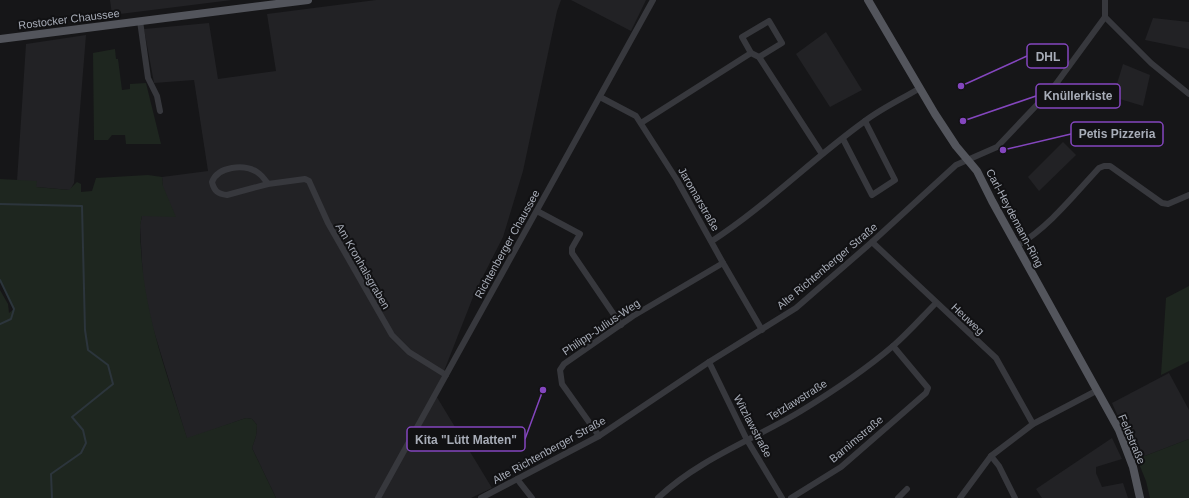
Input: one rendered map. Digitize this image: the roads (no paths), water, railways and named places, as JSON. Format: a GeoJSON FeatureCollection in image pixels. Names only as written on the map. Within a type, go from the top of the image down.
{"type":"FeatureCollection","features":[{"type":"Feature","properties":{"kind":"main road","name":"Rostocker Chaussee"},"geometry":{"type":"LineString","coordinates":[[0,39],[308,0]]}},
{"type":"Feature","properties":{"kind":"main road","name":"Carl-Heydemann-Ring"},"geometry":{"type":"LineString","coordinates":[[868,0],[956,146],[977,171],[1096,391]]}},
{"type":"Feature","properties":{"kind":"main road","name":"Feldstraße"},"geometry":{"type":"LineString","coordinates":[[1096,391],[1124,443],[1133,467],[1140,498]]}},
{"type":"Feature","properties":{"kind":"street","name":"Richtenberger Chaussee"},"geometry":{"type":"LineString","coordinates":[[378,498],[653,0]]}},
{"type":"Feature","properties":{"kind":"street"},"geometry":{"type":"LineString","coordinates":[[1105,0],[1105,17],[1152,63],[1189,94]]}},
{"type":"Feature","properties":{"kind":"street","name":"Alte Richtenberger Straße"},"geometry":{"type":"LineString","coordinates":[[482,498],[599,436],[709,362],[796,308],[872,242],[956,165],[997,147],[1053,88],[1105,17]]}},
{"type":"Feature","properties":{"kind":"street"},"geometry":{"type":"LineString","coordinates":[[140,21],[148,78],[157,96],[160,111]]}},
{"type":"Feature","properties":{"kind":"street"},"geometry":{"type":"LineString","coordinates":[[759,57],[782,43],[769,21],[742,38],[751,53],[759,57],[822,154]]}},
{"type":"Feature","properties":{"kind":"street"},"geometry":{"type":"LineString","coordinates":[[641,123],[751,53]]}},
{"type":"Feature","properties":{"kind":"street"},"geometry":{"type":"LineString","coordinates":[[712,241],[739,224],[822,154],[865,121],[920,88]]}},
{"type":"Feature","properties":{"kind":"street","name":"Jaromarstraße"},"geometry":{"type":"LineString","coordinates":[[600,96],[636,116],[641,123],[677,180],[762,330]]}},
{"type":"Feature","properties":{"kind":"street"},"geometry":{"type":"LineString","coordinates":[[842,139],[872,195],[895,180],[865,121]]}},
{"type":"Feature","properties":{"kind":"street"},"geometry":{"type":"LineString","coordinates":[[1017,246],[1032,236],[1057,215],[1099,168],[1104,166],[1110,166],[1162,203],[1168,204],[1189,195]]}},
{"type":"Feature","properties":{"kind":"street","name":"Am Kronhalsgraben"},"geometry":{"type":"LineString","coordinates":[[268,184],[257,173],[249,169],[225,170],[218,172],[212,182],[215,190],[220,194],[227,195],[268,184],[305,180],[309,182],[328,223],[392,336],[409,352],[446,375]]}},
{"type":"Feature","properties":{"kind":"street"},"geometry":{"type":"LineString","coordinates":[[537,211],[580,234],[572,248],[572,253],[621,325]]}},
{"type":"Feature","properties":{"kind":"street","name":"Heuweg"},"geometry":{"type":"LineString","coordinates":[[872,242],[996,358],[1033,424]]}},
{"type":"Feature","properties":{"kind":"street","name":"Philipp-Julius-Weg"},"geometry":{"type":"LineString","coordinates":[[599,436],[562,384],[560,370],[564,364],[621,325],[723,263]]}},
{"type":"Feature","properties":{"kind":"street","name":"Tetzlawstraße"},"geometry":{"type":"LineString","coordinates":[[658,498],[669,488],[698,468],[746,440],[755,437],[802,411],[860,371],[893,346],[936,303]]}},
{"type":"Feature","properties":{"kind":"street","name":"Barnimstraße"},"geometry":{"type":"LineString","coordinates":[[790,498],[841,467],[926,393],[928,388],[893,346]]}},
{"type":"Feature","properties":{"kind":"street","name":"Witzlawstraße"},"geometry":{"type":"LineString","coordinates":[[709,362],[746,440],[781,498]]}},
{"type":"Feature","properties":{"kind":"street"},"geometry":{"type":"LineString","coordinates":[[960,498],[991,456],[1033,424],[1096,391]]}},
{"type":"Feature","properties":{"kind":"street"},"geometry":{"type":"LineString","coordinates":[[991,456],[999,466],[1015,498]]}},
{"type":"Feature","properties":{"kind":"street"},"geometry":{"type":"LineString","coordinates":[[517,479],[532,498]]}},
{"type":"Feature","properties":{"kind":"street"},"geometry":{"type":"LineString","coordinates":[[898,498],[907,489]]}},
{"type":"Feature","properties":{"kind":"waterway"},"geometry":{"type":"LineString","coordinates":[[0,204],[82,206],[85,330],[88,350],[108,365],[113,384],[72,417],[83,430],[86,443],[81,453],[51,474],[52,498]]}},
{"type":"Feature","properties":{"kind":"waterway"},"geometry":{"type":"LineString","coordinates":[[0,280],[14,309],[11,319],[0,324]]}},
{"type":"Feature","properties":{"kind":"place","name":"DHL"},"geometry":{"type":"Point","coordinates":[961,86]}},
{"type":"Feature","properties":{"kind":"place","name":"Knüllerkiste"},"geometry":{"type":"Point","coordinates":[963,121]}},
{"type":"Feature","properties":{"kind":"place","name":"Petis Pizzeria"},"geometry":{"type":"Point","coordinates":[1003,150]}},
{"type":"Feature","properties":{"kind":"place","name":"Kita \"Lütt Matten\""},"geometry":{"type":"Point","coordinates":[543,390]}}]}
